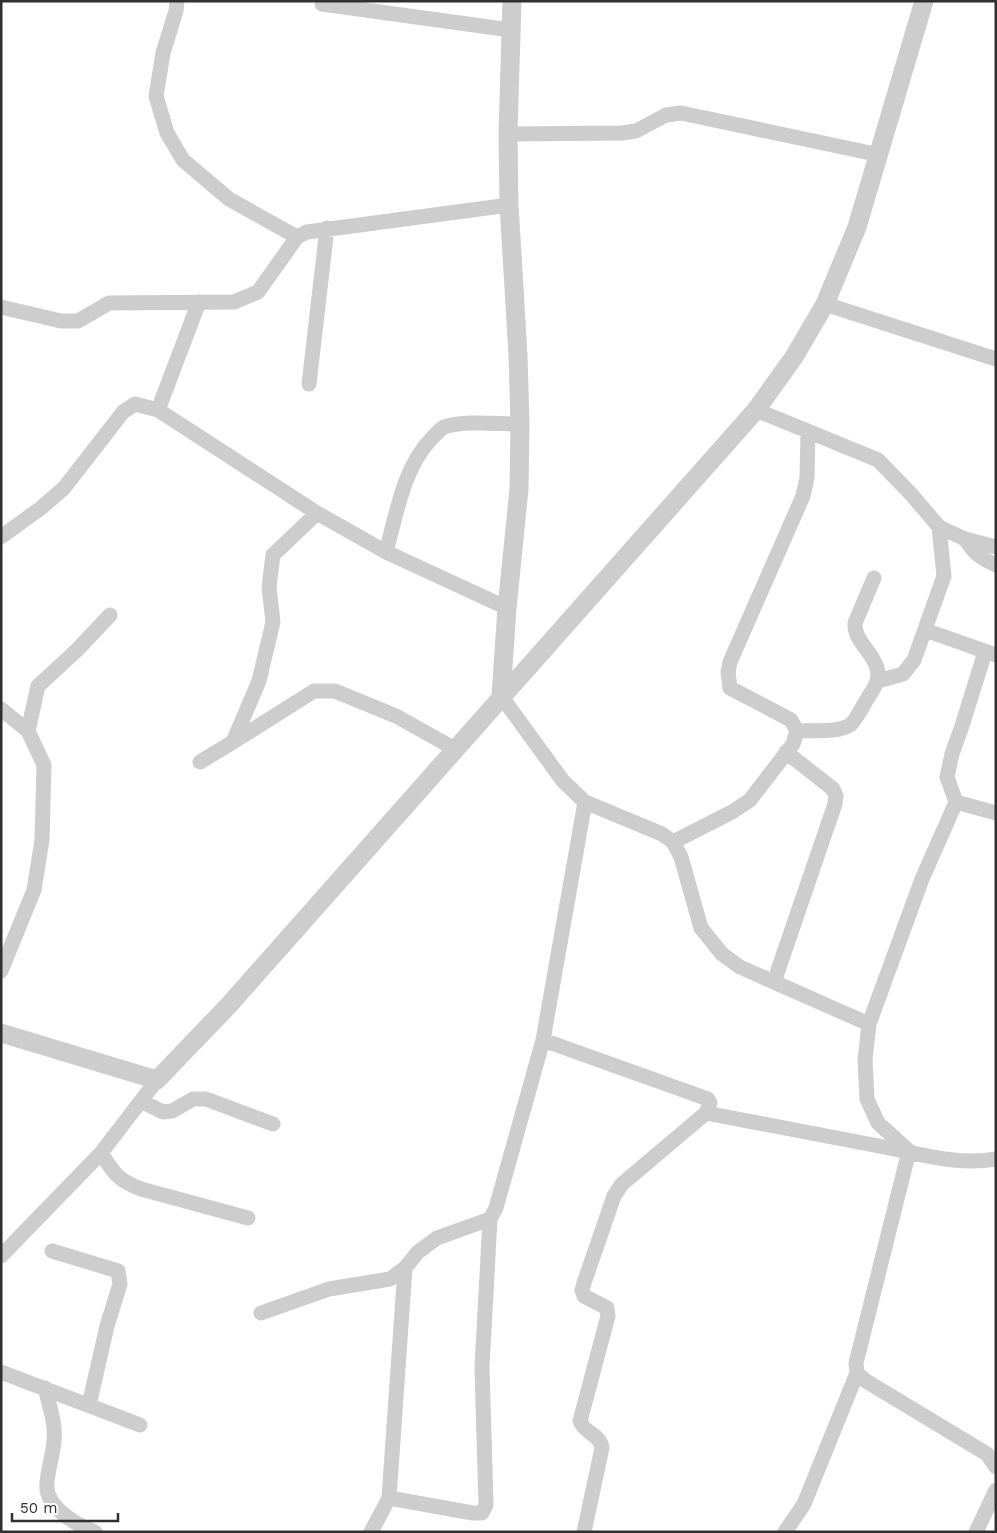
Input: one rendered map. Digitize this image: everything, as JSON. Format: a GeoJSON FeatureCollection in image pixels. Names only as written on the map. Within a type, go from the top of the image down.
{"type":"FeatureCollection","features":[{"type":"Feature","properties":{"kind":"street"},"geometry":{"type":"LineString","coordinates":[[177,1],[176,11],[163,53],[156,96],[167,133],[183,160],[228,199],[296,237]]}},
{"type":"Feature","properties":{"kind":"street"},"geometry":{"type":"LineString","coordinates":[[512,1],[508,134],[509,205],[518,354],[519,489],[506,608],[501,696],[563,781],[585,802],[662,834],[673,842],[680,857],[701,928],[722,954],[740,967],[869,1024]]}},
{"type":"Feature","properties":{"kind":"street"},"geometry":{"type":"LineString","coordinates":[[1,1256],[101,1153],[157,1080],[229,1005],[756,410],[794,357],[826,304],[857,227],[880,155],[924,1]]}},
{"type":"Feature","properties":{"kind":"street"},"geometry":{"type":"LineString","coordinates":[[322,4],[511,30]]}},
{"type":"Feature","properties":{"kind":"street"},"geometry":{"type":"LineString","coordinates":[[508,134],[622,133],[636,131],[666,115],[681,114],[880,155]]}},
{"type":"Feature","properties":{"kind":"street"},"geometry":{"type":"LineString","coordinates":[[1,307],[60,321],[78,321],[109,303],[234,302],[258,292],[296,237],[307,232],[509,205]]}},
{"type":"Feature","properties":{"kind":"street"},"geometry":{"type":"LineString","coordinates":[[309,384],[327,228]]}},
{"type":"Feature","properties":{"kind":"street"},"geometry":{"type":"LineString","coordinates":[[158,410],[200,302]]}},
{"type":"Feature","properties":{"kind":"street"},"geometry":{"type":"LineString","coordinates":[[826,304],[996,359]]}},
{"type":"Feature","properties":{"kind":"street"},"geometry":{"type":"LineString","coordinates":[[1,537],[41,508],[64,488],[123,412],[135,404],[158,410],[317,514],[386,552],[506,608]]}},
{"type":"Feature","properties":{"kind":"street"},"geometry":{"type":"LineString","coordinates":[[756,410],[878,460],[911,494],[939,527],[965,539],[996,547]]}},
{"type":"Feature","properties":{"kind":"street"},"geometry":{"type":"LineString","coordinates":[[386,552],[406,481],[420,451],[433,436],[443,428],[459,424],[520,424]]}},
{"type":"Feature","properties":{"kind":"street"},"geometry":{"type":"LineString","coordinates":[[673,842],[732,812],[750,800],[793,744],[797,730],[792,720],[730,688],[728,672],[730,662],[803,496],[807,478],[808,432]]}},
{"type":"Feature","properties":{"kind":"street"},"geometry":{"type":"LineString","coordinates":[[233,742],[259,681],[274,622],[268,587],[274,555],[317,514]]}},
{"type":"Feature","properties":{"kind":"street"},"geometry":{"type":"LineString","coordinates":[[878,681],[903,674],[914,660],[944,576],[939,527]]}},
{"type":"Feature","properties":{"kind":"street"},"geometry":{"type":"LineString","coordinates":[[965,539],[974,552],[996,565]]}},
{"type":"Feature","properties":{"kind":"street"},"geometry":{"type":"LineString","coordinates":[[797,730],[838,730],[851,725],[878,681],[878,670],[874,659],[855,630],[874,578]]}},
{"type":"Feature","properties":{"kind":"street"},"geometry":{"type":"LineString","coordinates":[[28,732],[38,686],[77,650],[110,615]]}},
{"type":"Feature","properties":{"kind":"street"},"geometry":{"type":"LineString","coordinates":[[909,1152],[878,1123],[867,1099],[865,1060],[869,1024],[922,879],[956,802],[947,777],[952,754],[991,654],[925,630]]}},
{"type":"Feature","properties":{"kind":"street"},"geometry":{"type":"LineString","coordinates":[[200,762],[314,692],[335,691],[396,716],[455,749]]}},
{"type":"Feature","properties":{"kind":"street"},"geometry":{"type":"LineString","coordinates":[[1,709],[28,732],[44,765],[42,840],[34,890],[1,972]]}},
{"type":"Feature","properties":{"kind":"street"},"geometry":{"type":"LineString","coordinates":[[774,982],[835,804],[836,796],[833,789],[786,752]]}},
{"type":"Feature","properties":{"kind":"street"},"geometry":{"type":"LineString","coordinates":[[389,1498],[473,1513],[482,1513],[486,1505],[482,1367],[490,1219],[496,1208],[543,1040],[585,802]]}},
{"type":"Feature","properties":{"kind":"street"},"geometry":{"type":"LineString","coordinates":[[956,802],[994,809]]}},
{"type":"Feature","properties":{"kind":"street"},"geometry":{"type":"LineString","coordinates":[[1,1033],[157,1080]]}},
{"type":"Feature","properties":{"kind":"street"},"geometry":{"type":"LineString","coordinates":[[543,1040],[708,1099],[710,1104],[706,1113],[622,1184],[614,1196],[584,1283],[582,1290],[584,1296],[607,1308],[608,1316],[580,1420],[582,1427],[598,1439],[602,1448],[584,1532]]}},
{"type":"Feature","properties":{"kind":"street"},"geometry":{"type":"LineString","coordinates":[[141,1101],[162,1112],[172,1112],[193,1099],[206,1099],[273,1124]]}},
{"type":"Feature","properties":{"kind":"street"},"geometry":{"type":"LineString","coordinates":[[706,1113],[951,1161],[980,1162],[996,1159]]}},
{"type":"Feature","properties":{"kind":"street"},"geometry":{"type":"LineString","coordinates":[[785,1532],[804,1504],[857,1373],[856,1363],[909,1152]]}},
{"type":"Feature","properties":{"kind":"street"},"geometry":{"type":"LineString","coordinates":[[101,1153],[115,1174],[124,1183],[248,1218]]}},
{"type":"Feature","properties":{"kind":"street"},"geometry":{"type":"LineString","coordinates":[[261,1313],[328,1289],[390,1279],[404,1268],[418,1252],[437,1238],[490,1219]]}},
{"type":"Feature","properties":{"kind":"street"},"geometry":{"type":"LineString","coordinates":[[52,1251],[118,1271],[120,1277],[120,1284],[107,1326],[88,1405]]}},
{"type":"Feature","properties":{"kind":"street"},"geometry":{"type":"LineString","coordinates":[[371,1532],[389,1498],[404,1268]]}},
{"type":"Feature","properties":{"kind":"street"},"geometry":{"type":"LineString","coordinates":[[1,1372],[140,1424]]}},
{"type":"Feature","properties":{"kind":"street"},"geometry":{"type":"LineString","coordinates":[[857,1373],[866,1381],[987,1454],[996,1467]]}},
{"type":"Feature","properties":{"kind":"street"},"geometry":{"type":"LineString","coordinates":[[45,1388],[53,1424],[54,1440],[46,1485],[48,1495],[54,1505],[79,1526],[95,1532]]}},
{"type":"Feature","properties":{"kind":"street"},"geometry":{"type":"LineString","coordinates":[[976,1532],[996,1490]]}}]}
